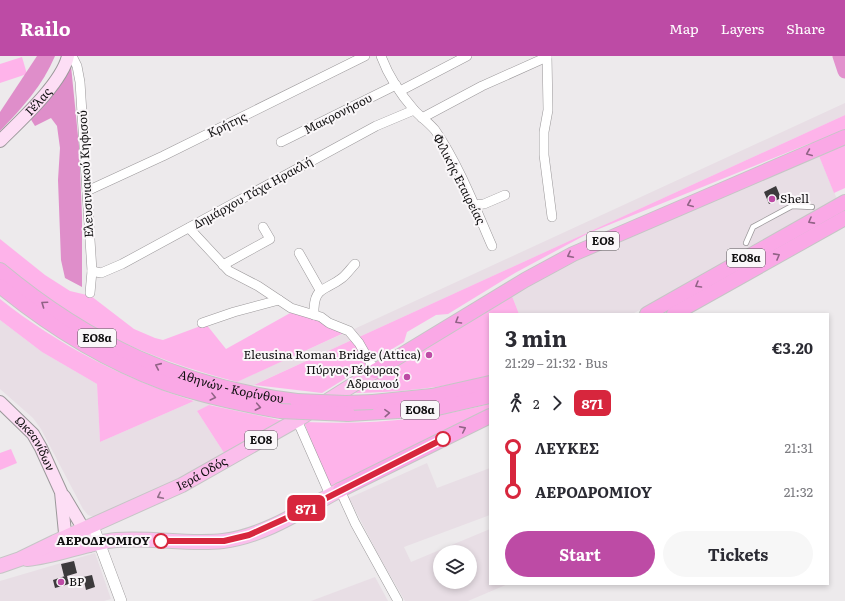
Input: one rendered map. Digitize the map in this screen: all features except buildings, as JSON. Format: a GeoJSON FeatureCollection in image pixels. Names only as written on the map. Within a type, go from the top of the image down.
{"type":"FeatureCollection","features":[{"type":"Feature","properties":{"kind":"highway","name":"ΕΟ8"},"geometry":{"type":"LineString","coordinates":[[374,371],[526,280],[573,254],[845,137]]}},
{"type":"Feature","properties":{"kind":"highway","name":"ΕΟ8α"},"geometry":{"type":"LineString","coordinates":[[649,313],[845,202]]}},
{"type":"Feature","properties":{"kind":"highway"},"geometry":{"type":"LineString","coordinates":[[676,313],[845,218]]}},
{"type":"Feature","properties":{"kind":"highway","name":"Αθηνών - Κορίνθου"},"geometry":{"type":"LineString","coordinates":[[0,270],[64,318],[100,340],[168,371],[208,384],[297,401],[346,403],[432,396],[489,383]]}},
{"type":"Feature","properties":{"kind":"highway","name":"Αθηνών - Κορίνθου"},"geometry":{"type":"LineString","coordinates":[[0,286],[57,328],[96,351],[164,382],[191,391],[236,402],[280,411],[348,414],[433,409],[489,396]]}},
{"type":"Feature","properties":{"kind":"highway","name":"ΕΟ8"},"geometry":{"type":"LineString","coordinates":[[335,493],[489,416]]}},
{"type":"Feature","properties":{"kind":"main road","name":"Γέλας"},"geometry":{"type":"LineString","coordinates":[[0,140],[35,105],[60,72],[68,56]]}},
{"type":"Feature","properties":{"kind":"main road","name":"Ιερά Οδός"},"geometry":{"type":"LineString","coordinates":[[0,566],[20,559],[66,537],[111,519],[182,486],[297,420],[374,371]]}},
{"type":"Feature","properties":{"kind":"main road","name":"Ωκεανίδων"},"geometry":{"type":"LineString","coordinates":[[0,402],[33,434],[61,492],[88,528],[94,545]]}},
{"type":"Feature","properties":{"kind":"main road","name":"Ωκεανίδων"},"geometry":{"type":"LineString","coordinates":[[61,492],[66,537],[71,551]]}},
{"type":"Feature","properties":{"kind":"main road","name":"Ιερά Οδός"},"geometry":{"type":"LineString","coordinates":[[20,559],[46,557],[117,540],[212,542],[236,539],[270,526],[335,493]]}},
{"type":"Feature","properties":{"kind":"main road"},"geometry":{"type":"LineString","coordinates":[[111,519],[117,540]]}},
{"type":"Feature","properties":{"kind":"street","name":"Ελευσινιακού Κηφισού"},"geometry":{"type":"LineString","coordinates":[[72,56],[77,66],[80,82],[92,271],[90,293]]}},
{"type":"Feature","properties":{"kind":"street","name":"Κρήτης"},"geometry":{"type":"LineString","coordinates":[[87,191],[163,156],[365,56]]}},
{"type":"Feature","properties":{"kind":"street","name":"Φιλικής Εταιρείας"},"geometry":{"type":"LineString","coordinates":[[381,56],[386,69],[398,88],[414,110],[434,129],[444,145],[474,205],[492,246]]}},
{"type":"Feature","properties":{"kind":"street","name":"Μακρονήσου"},"geometry":{"type":"LineString","coordinates":[[281,142],[467,56]]}},
{"type":"Feature","properties":{"kind":"street"},"geometry":{"type":"LineString","coordinates":[[422,118],[482,86],[547,57],[548,110],[544,132],[544,155],[552,217]]}},
{"type":"Feature","properties":{"kind":"street","name":"Δημάρχου Τάχα Ηρακλή"},"geometry":{"type":"LineString","coordinates":[[92,271],[101,273],[108,270],[189,228],[376,126],[414,110]]}},
{"type":"Feature","properties":{"kind":"street"},"geometry":{"type":"LineString","coordinates":[[474,205],[484,204],[505,194]]}},
{"type":"Feature","properties":{"kind":"street"},"geometry":{"type":"LineString","coordinates":[[223,265],[270,239],[263,227]]}},
{"type":"Feature","properties":{"kind":"street"},"geometry":{"type":"LineString","coordinates":[[189,228],[229,271],[291,308],[314,315],[349,331],[359,343],[374,371]]}},
{"type":"Feature","properties":{"kind":"street"},"geometry":{"type":"LineString","coordinates":[[299,252],[320,290]]}},
{"type":"Feature","properties":{"kind":"street"},"geometry":{"type":"LineString","coordinates":[[314,315],[314,301],[320,290],[344,277],[355,264]]}},
{"type":"Feature","properties":{"kind":"street"},"geometry":{"type":"LineString","coordinates":[[202,323],[234,312],[279,300]]}},
{"type":"Feature","properties":{"kind":"street"},"geometry":{"type":"LineString","coordinates":[[297,420],[335,493],[355,523],[398,601]]}},
{"type":"Feature","properties":{"kind":"street","name":"Ωκεανίδων"},"geometry":{"type":"LineString","coordinates":[[94,545],[120,601]]}},
{"type":"Feature","properties":{"kind":"lane"},"geometry":{"type":"LineString","coordinates":[[746,243],[753,228],[792,206],[812,207]]}},
{"type":"Feature","properties":{"kind":"shaded area"},"geometry":{"type":"Polygon","coordinates":[[[37,56],[55,56],[38,86],[24,105],[0,131],[0,112],[37,56]]]}},
{"type":"Feature","properties":{"kind":"shaded area"},"geometry":{"type":"Polygon","coordinates":[[[22,57],[27,74],[0,83],[0,64],[22,57]]]}},
{"type":"Feature","properties":{"kind":"shaded area"},"geometry":{"type":"Polygon","coordinates":[[[71,66],[79,146],[82,216],[82,287],[65,278],[61,260],[58,180],[60,148],[57,126],[51,118],[35,126],[30,118],[55,91],[71,66]]]}},
{"type":"Feature","properties":{"kind":"shaded area"},"geometry":{"type":"Polygon","coordinates":[[[845,103],[845,115],[359,337],[352,330],[845,103]]]}},
{"type":"Feature","properties":{"kind":"shaded area"},"geometry":{"type":"Polygon","coordinates":[[[845,115],[845,133],[812,146],[811,143],[589,233],[515,273],[448,314],[436,315],[407,332],[404,342],[375,359],[359,337],[845,115]]]}},
{"type":"Feature","properties":{"kind":"shaded area"},"geometry":{"type":"Polygon","coordinates":[[[845,145],[845,188],[834,193],[819,156],[845,145]]]}},
{"type":"Feature","properties":{"kind":"shaded area"},"geometry":{"type":"Polygon","coordinates":[[[819,156],[837,199],[634,313],[519,313],[512,296],[545,275],[613,241],[819,156]]]}},
{"type":"Feature","properties":{"kind":"shaded area"},"geometry":{"type":"Polygon","coordinates":[[[0,239],[45,275],[70,291],[91,296],[134,329],[155,338],[163,340],[206,324],[226,349],[292,312],[346,332],[237,382],[171,362],[140,350],[83,322],[56,305],[0,263],[0,239]]]}},
{"type":"Feature","properties":{"kind":"shaded area"},"geometry":{"type":"Polygon","coordinates":[[[512,296],[519,313],[489,313],[489,376],[455,384],[420,389],[348,393],[512,296]]]}},
{"type":"Feature","properties":{"kind":"shaded area"},"geometry":{"type":"Polygon","coordinates":[[[0,299],[22,316],[68,346],[92,359],[142,382],[194,401],[100,442],[97,384],[42,352],[0,320],[0,299]]]}},
{"type":"Feature","properties":{"kind":"shaded area"},"geometry":{"type":"Polygon","coordinates":[[[0,320],[42,352],[97,384],[100,442],[349,331],[354,339],[197,411],[226,456],[180,484],[97,518],[88,515],[83,509],[41,429],[33,418],[0,389],[0,320]]]}},
{"type":"Feature","properties":{"kind":"shaded area"},"geometry":{"type":"Polygon","coordinates":[[[354,339],[367,365],[322,393],[254,385],[354,339]]]}},
{"type":"Feature","properties":{"kind":"shaded area"},"geometry":{"type":"Polygon","coordinates":[[[489,404],[489,415],[340,488],[330,487],[327,483],[304,422],[374,422],[421,418],[489,404]]]}},
{"type":"Feature","properties":{"kind":"shaded area"},"geometry":{"type":"Polygon","coordinates":[[[209,405],[284,421],[226,456],[197,411],[209,405]]]}},
{"type":"Feature","properties":{"kind":"shaded area"},"geometry":{"type":"Polygon","coordinates":[[[11,449],[17,463],[0,470],[0,453],[11,449]]]}},
{"type":"Feature","properties":{"kind":"shaded area"},"geometry":{"type":"Polygon","coordinates":[[[427,463],[437,488],[489,468],[489,515],[404,547],[411,562],[433,553],[433,589],[477,589],[477,545],[452,545],[489,529],[489,585],[506,585],[468,601],[405,601],[379,556],[349,498],[427,463]]]}},
{"type":"Feature","properties":{"kind":"shaded area"},"geometry":{"type":"Polygon","coordinates":[[[95,553],[111,599],[104,601],[0,601],[0,581],[95,553]]]}},
{"type":"Feature","properties":{"kind":"shaded area"},"geometry":{"type":"Polygon","coordinates":[[[375,577],[388,601],[311,601],[375,577]]]}},
{"type":"Feature","properties":{"kind":"waterway"},"geometry":{"type":"LineString","coordinates":[[840,56],[845,71]]}},
{"type":"Feature","properties":{"kind":"bus line","name":"871"},"geometry":{"type":"LineString","coordinates":[[161,541],[212,542],[236,539],[249,535],[291,516],[443,439]]}},
{"type":"Feature","properties":{"kind":"place","name":"Shell"},"geometry":{"type":"Point","coordinates":[772,199]}},
{"type":"Feature","properties":{"kind":"place","name":"Eleusina Roman Bridge (Attica)"},"geometry":{"type":"Point","coordinates":[429,355]}},
{"type":"Feature","properties":{"kind":"place","name":"Πύργος Γέφυρας Αδριανού"},"geometry":{"type":"Point","coordinates":[407,377]}},
{"type":"Feature","properties":{"kind":"place","name":"ΑΕΡΟΔΡΟΜΙΟΥ"},"geometry":{"type":"Point","coordinates":[161,541]}},
{"type":"Feature","properties":{"kind":"place","name":"BP"},"geometry":{"type":"Point","coordinates":[61,582]}}]}
